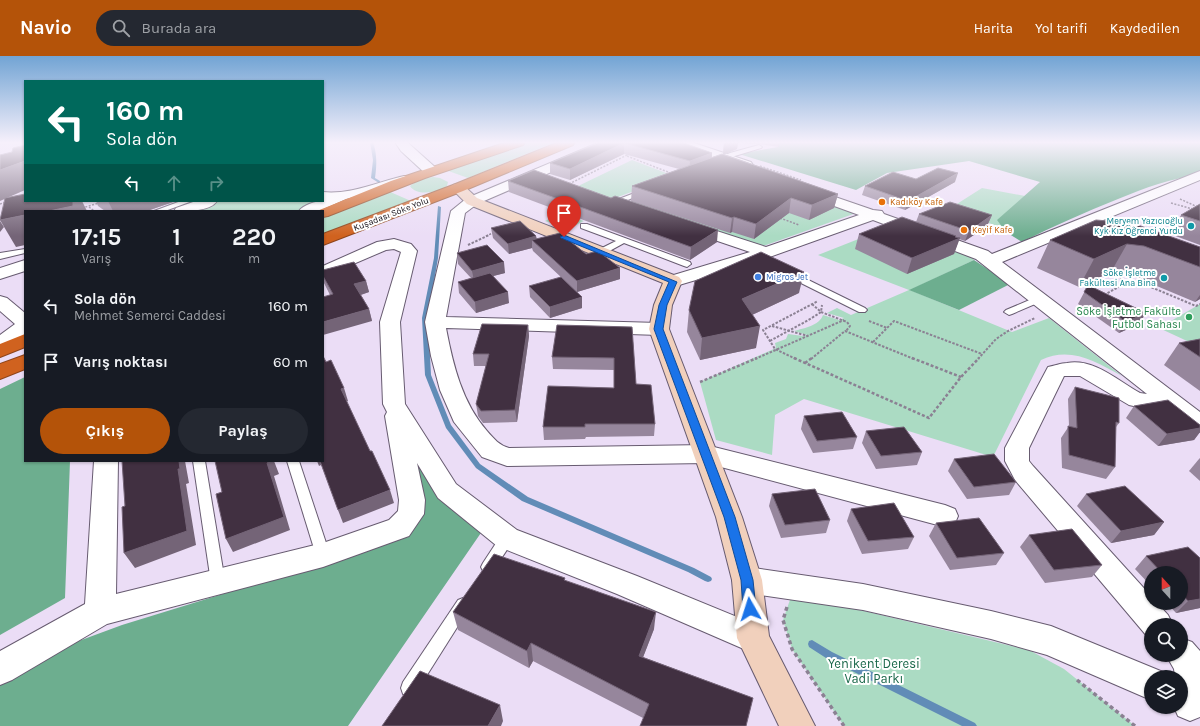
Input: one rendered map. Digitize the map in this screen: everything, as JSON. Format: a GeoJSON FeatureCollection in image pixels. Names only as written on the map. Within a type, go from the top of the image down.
{"type":"FeatureCollection","features":[{"type":"Feature","properties":{"kind":"highway"},"geometry":{"type":"LineString","coordinates":[[324,213],[360,197],[413,178],[435,173]]}},
{"type":"Feature","properties":{"kind":"highway"},"geometry":{"type":"LineString","coordinates":[[437,173],[455,182],[465,194],[506,173]]}},
{"type":"Feature","properties":{"kind":"highway"},"geometry":{"type":"LineString","coordinates":[[413,178],[402,184],[400,189],[403,193],[431,198]]}},
{"type":"Feature","properties":{"kind":"highway","name":"Kuşadası Söke Yolu"},"geometry":{"type":"LineString","coordinates":[[324,240],[431,198]]}},
{"type":"Feature","properties":{"kind":"highway"},"geometry":{"type":"LineString","coordinates":[[0,351],[24,340]]}},
{"type":"Feature","properties":{"kind":"highway"},"geometry":{"type":"LineString","coordinates":[[0,372],[24,361]]}},
{"type":"Feature","properties":{"kind":"street"},"geometry":{"type":"LineString","coordinates":[[431,198],[465,194],[533,174],[567,185]]}},
{"type":"Feature","properties":{"kind":"street"},"geometry":{"type":"LineString","coordinates":[[995,259],[1200,174]]}},
{"type":"Feature","properties":{"kind":"street"},"geometry":{"type":"LineString","coordinates":[[324,196],[328,198],[342,196],[413,178]]}},
{"type":"Feature","properties":{"kind":"street"},"geometry":{"type":"LineString","coordinates":[[798,186],[995,259],[1063,310],[1200,408]]}},
{"type":"Feature","properties":{"kind":"street"},"geometry":{"type":"LineString","coordinates":[[465,194],[520,220],[601,252],[680,273],[762,257],[820,233],[877,214]]}},
{"type":"Feature","properties":{"kind":"street"},"geometry":{"type":"LineString","coordinates":[[465,194],[462,207],[457,216],[435,322],[441,356],[451,390],[466,422],[491,451],[507,456],[706,454],[945,516]]}},
{"type":"Feature","properties":{"kind":"street"},"geometry":{"type":"LineString","coordinates":[[308,210],[342,196]]}},
{"type":"Feature","properties":{"kind":"street"},"geometry":{"type":"LineString","coordinates":[[609,200],[636,208]]}},
{"type":"Feature","properties":{"kind":"street"},"geometry":{"type":"LineString","coordinates":[[185,210],[207,202]]}},
{"type":"Feature","properties":{"kind":"street"},"geometry":{"type":"LineString","coordinates":[[673,221],[762,257]]}},
{"type":"Feature","properties":{"kind":"street"},"geometry":{"type":"LineString","coordinates":[[0,669],[100,612],[323,555],[399,528],[411,514],[412,500],[394,404],[390,322],[409,251],[400,245],[383,245],[324,272]]}},
{"type":"Feature","properties":{"kind":"street"},"geometry":{"type":"LineString","coordinates":[[995,259],[1039,299],[1063,310],[1200,424]]}},
{"type":"Feature","properties":{"kind":"street"},"geometry":{"type":"LineString","coordinates":[[0,274],[24,265]]}},
{"type":"Feature","properties":{"kind":"street"},"geometry":{"type":"LineString","coordinates":[[680,273],[663,305],[658,329],[730,517],[747,580],[753,638],[798,726]]}},
{"type":"Feature","properties":{"kind":"street"},"geometry":{"type":"LineString","coordinates":[[0,302],[24,321]]}},
{"type":"Feature","properties":{"kind":"street"},"geometry":{"type":"LineString","coordinates":[[435,322],[658,329]]}},
{"type":"Feature","properties":{"kind":"street"},"geometry":{"type":"LineString","coordinates":[[0,335],[24,325]]}},
{"type":"Feature","properties":{"kind":"street"},"geometry":{"type":"LineString","coordinates":[[0,344],[24,326]]}},
{"type":"Feature","properties":{"kind":"street"},"geometry":{"type":"LineString","coordinates":[[1151,618],[1024,473],[1017,461],[1017,448],[1056,372],[1061,370],[1074,369],[1090,372],[1133,398],[1172,402]]}},
{"type":"Feature","properties":{"kind":"street"},"geometry":{"type":"LineString","coordinates":[[394,404],[447,491],[507,538],[627,584],[753,638]]}},
{"type":"Feature","properties":{"kind":"street"},"geometry":{"type":"LineString","coordinates":[[100,612],[106,462]]}},
{"type":"Feature","properties":{"kind":"street"},"geometry":{"type":"LineString","coordinates":[[747,580],[863,597],[992,625],[1051,641],[1144,681]]}},
{"type":"Feature","properties":{"kind":"street"},"geometry":{"type":"LineString","coordinates":[[1188,662],[1192,681],[1190,705]]}},
{"type":"Feature","properties":{"kind":"lane"},"geometry":{"type":"LineString","coordinates":[[609,200],[649,190]]}},
{"type":"Feature","properties":{"kind":"lane"},"geometry":{"type":"LineString","coordinates":[[161,210],[185,202]]}},
{"type":"Feature","properties":{"kind":"lane"},"geometry":{"type":"LineString","coordinates":[[584,226],[622,241],[680,273]]}},
{"type":"Feature","properties":{"kind":"lane"},"geometry":{"type":"LineString","coordinates":[[601,252],[622,241]]}},
{"type":"Feature","properties":{"kind":"lane"},"geometry":{"type":"LineString","coordinates":[[0,256],[24,251]]}},
{"type":"Feature","properties":{"kind":"lane"},"geometry":{"type":"LineString","coordinates":[[781,270],[862,310]]}},
{"type":"Feature","properties":{"kind":"lane"},"geometry":{"type":"LineString","coordinates":[[1009,312],[1039,299]]}},
{"type":"Feature","properties":{"kind":"lane"},"geometry":{"type":"LineString","coordinates":[[199,462],[218,582]]}},
{"type":"Feature","properties":{"kind":"lane"},"geometry":{"type":"LineString","coordinates":[[293,462],[323,555]]}},
{"type":"Feature","properties":{"kind":"lane"},"geometry":{"type":"LineString","coordinates":[[401,700],[507,538]]}},
{"type":"Feature","properties":{"kind":"path"},"geometry":{"type":"LineString","coordinates":[[567,185],[591,173]]}},
{"type":"Feature","properties":{"kind":"path"},"geometry":{"type":"LineString","coordinates":[[0,204],[7,201]]}},
{"type":"Feature","properties":{"kind":"path"},"geometry":{"type":"LineString","coordinates":[[1185,201],[1200,209]]}},
{"type":"Feature","properties":{"kind":"path"},"geometry":{"type":"LineString","coordinates":[[1168,202],[1200,209]]}},
{"type":"Feature","properties":{"kind":"path"},"geometry":{"type":"LineString","coordinates":[[82,208],[100,203]]}},
{"type":"Feature","properties":{"kind":"path"},"geometry":{"type":"LineString","coordinates":[[88,206],[93,210]]}},
{"type":"Feature","properties":{"kind":"path"},"geometry":{"type":"LineString","coordinates":[[774,216],[820,233]]}},
{"type":"Feature","properties":{"kind":"path"},"geometry":{"type":"LineString","coordinates":[[475,241],[520,220]]}},
{"type":"Feature","properties":{"kind":"path"},"geometry":{"type":"LineString","coordinates":[[1119,273],[1124,284]]}},
{"type":"Feature","properties":{"kind":"path"},"geometry":{"type":"LineString","coordinates":[[770,341],[788,330],[808,321],[820,312],[822,299],[764,330],[774,349],[929,418],[961,377],[996,339],[1008,331],[1045,314],[1082,306],[1124,284],[1146,285],[1196,306],[1200,304]]}},
{"type":"Feature","properties":{"kind":"path"},"geometry":{"type":"LineString","coordinates":[[805,363],[846,331],[850,326],[844,320],[820,312],[812,304]]}},
{"type":"Feature","properties":{"kind":"path"},"geometry":{"type":"LineString","coordinates":[[700,382],[844,320]]}},
{"type":"Feature","properties":{"kind":"path"},"geometry":{"type":"LineString","coordinates":[[873,342],[894,321],[982,354]]}},
{"type":"Feature","properties":{"kind":"path"},"geometry":{"type":"LineString","coordinates":[[772,326],[808,336]]}},
{"type":"Feature","properties":{"kind":"path"},"geometry":{"type":"LineString","coordinates":[[846,331],[961,377]]}},
{"type":"Feature","properties":{"kind":"path"},"geometry":{"type":"LineString","coordinates":[[790,600],[783,620],[792,649],[844,726]]}},
{"type":"Feature","properties":{"kind":"path"},"geometry":{"type":"LineString","coordinates":[[1075,679],[1135,726]]}},
{"type":"Feature","properties":{"kind":"green space"},"geometry":{"type":"Polygon","coordinates":[[[455,173],[479,173],[468,178],[455,173]]]}},
{"type":"Feature","properties":{"kind":"green space"},"geometry":{"type":"Polygon","coordinates":[[[605,173],[667,173],[674,176],[610,200],[574,188],[605,173]]]}},
{"type":"Feature","properties":{"kind":"green space"},"geometry":{"type":"Polygon","coordinates":[[[802,173],[887,173],[856,190],[802,173]]]}},
{"type":"Feature","properties":{"kind":"green space"},"geometry":{"type":"Polygon","coordinates":[[[1010,173],[1200,173],[1200,175],[1168,181],[1138,191],[1082,214],[1022,242],[1006,232],[997,220],[1040,182],[1010,173]]]}},
{"type":"Feature","properties":{"kind":"green space"},"geometry":{"type":"Polygon","coordinates":[[[433,177],[440,178],[448,182],[447,186],[434,192],[423,192],[413,189],[410,186],[418,180],[433,177]]]}},
{"type":"Feature","properties":{"kind":"green space"},"geometry":{"type":"Polygon","coordinates":[[[764,183],[859,212],[755,249],[621,204],[633,200],[764,183]]]}},
{"type":"Feature","properties":{"kind":"green space"},"geometry":{"type":"Polygon","coordinates":[[[982,188],[1025,196],[998,220],[1003,228],[949,209],[982,188]]]}},
{"type":"Feature","properties":{"kind":"green space"},"geometry":{"type":"Polygon","coordinates":[[[388,191],[411,201],[324,234],[324,217],[388,191]]]}},
{"type":"Feature","properties":{"kind":"green space"},"geometry":{"type":"Polygon","coordinates":[[[217,202],[323,202],[303,210],[195,210],[217,202]]]}},
{"type":"Feature","properties":{"kind":"green space"},"geometry":{"type":"Polygon","coordinates":[[[562,213],[584,221],[568,229],[545,221],[562,213]]]}},
{"type":"Feature","properties":{"kind":"green space"},"geometry":{"type":"Polygon","coordinates":[[[894,225],[968,252],[974,260],[910,290],[1012,332],[1049,318],[1122,376],[1102,365],[1082,357],[1072,355],[1062,354],[1041,360],[993,457],[804,399],[775,415],[772,455],[716,440],[700,382],[776,348],[775,343],[786,339],[788,334],[803,336],[807,335],[794,331],[807,328],[815,324],[823,315],[839,320],[844,318],[827,313],[837,308],[851,315],[909,290],[818,255],[894,225]]]}},
{"type":"Feature","properties":{"kind":"green space"},"geometry":{"type":"Polygon","coordinates":[[[974,260],[1010,284],[959,310],[909,290],[974,260]]]}},
{"type":"Feature","properties":{"kind":"green space","name":"Söke İşletme Fakülte Futbol Sahası"},"geometry":{"type":"Polygon","coordinates":[[[1200,304],[1200,347],[1159,328],[1200,304]]]}},
{"type":"Feature","properties":{"kind":"green space"},"geometry":{"type":"Polygon","coordinates":[[[24,377],[24,462],[70,462],[65,598],[0,635],[0,389],[24,377]]]}},
{"type":"Feature","properties":{"kind":"green space"},"geometry":{"type":"Polygon","coordinates":[[[415,451],[485,527],[348,726],[0,726],[0,685],[76,642],[122,625],[408,537],[422,515],[415,451]]]}},
{"type":"Feature","properties":{"kind":"green space","name":"Yenikent Deresi Vadi Parkı"},"geometry":{"type":"Polygon","coordinates":[[[792,594],[1029,650],[1064,669],[1135,726],[844,726],[792,649],[783,620],[792,594]]]}},
{"type":"Feature","properties":{"kind":"building"},"geometry":{"type":"Polygon","coordinates":[[[526,173],[543,173],[611,198],[615,196],[718,230],[691,247],[508,181],[526,173]]]}},
{"type":"Feature","properties":{"kind":"building"},"geometry":{"type":"Polygon","coordinates":[[[668,173],[778,173],[838,194],[812,205],[791,198],[756,224],[734,217],[732,218],[632,186],[668,173]]]}},
{"type":"Feature","properties":{"kind":"building"},"geometry":{"type":"Polygon","coordinates":[[[890,173],[897,173],[916,179],[927,173],[958,173],[908,201],[865,186],[890,173]]]}},
{"type":"Feature","properties":{"kind":"building"},"geometry":{"type":"Polygon","coordinates":[[[24,194],[24,202],[73,202],[73,206],[54,210],[24,210],[24,215],[0,220],[5,198],[24,194]]]}},
{"type":"Feature","properties":{"kind":"building"},"geometry":{"type":"Polygon","coordinates":[[[950,202],[992,215],[969,231],[919,214],[950,202]]]}},
{"type":"Feature","properties":{"kind":"building"},"geometry":{"type":"Polygon","coordinates":[[[1200,204],[1200,221],[1181,215],[1200,204]]]}},
{"type":"Feature","properties":{"kind":"building"},"geometry":{"type":"Polygon","coordinates":[[[902,217],[960,238],[912,258],[859,234],[902,217]]]}},
{"type":"Feature","properties":{"kind":"building"},"geometry":{"type":"Polygon","coordinates":[[[1096,220],[1132,223],[1200,247],[1200,267],[1144,246],[1127,244],[1094,259],[1050,240],[1096,220]]]}},
{"type":"Feature","properties":{"kind":"building"},"geometry":{"type":"Polygon","coordinates":[[[520,221],[536,236],[508,244],[491,228],[520,221]]]}},
{"type":"Feature","properties":{"kind":"building"},"geometry":{"type":"Polygon","coordinates":[[[560,233],[586,254],[598,251],[620,268],[577,281],[532,240],[560,233]]]}},
{"type":"Feature","properties":{"kind":"building"},"geometry":{"type":"Polygon","coordinates":[[[487,245],[504,262],[472,271],[457,253],[487,245]]]}},
{"type":"Feature","properties":{"kind":"building"},"geometry":{"type":"Polygon","coordinates":[[[761,252],[804,272],[742,299],[760,326],[702,338],[689,310],[695,281],[761,252]]]}},
{"type":"Feature","properties":{"kind":"building"},"geometry":{"type":"Polygon","coordinates":[[[354,262],[366,281],[354,284],[369,309],[324,322],[324,297],[333,294],[324,278],[324,270],[354,262]]]}},
{"type":"Feature","properties":{"kind":"building"},"geometry":{"type":"Polygon","coordinates":[[[490,273],[508,292],[475,302],[458,282],[490,273]]]}},
{"type":"Feature","properties":{"kind":"building"},"geometry":{"type":"Polygon","coordinates":[[[561,277],[582,297],[550,307],[529,286],[561,277]]]}},
{"type":"Feature","properties":{"kind":"building"},"geometry":{"type":"Polygon","coordinates":[[[1088,285],[1146,313],[1126,322],[1084,292],[1088,285]]]}},
{"type":"Feature","properties":{"kind":"building"},"geometry":{"type":"Polygon","coordinates":[[[482,324],[528,325],[515,410],[481,411],[476,404],[489,354],[473,354],[482,324]]]}},
{"type":"Feature","properties":{"kind":"building"},"geometry":{"type":"Polygon","coordinates":[[[557,325],[632,327],[636,384],[651,385],[655,424],[585,424],[585,427],[543,427],[548,386],[614,388],[614,358],[552,357],[557,325]]]}},
{"type":"Feature","properties":{"kind":"building"},"geometry":{"type":"Polygon","coordinates":[[[1200,339],[1200,357],[1179,343],[1200,339]]]}},
{"type":"Feature","properties":{"kind":"building"},"geometry":{"type":"Polygon","coordinates":[[[324,358],[326,362],[331,360],[344,388],[341,389],[390,490],[338,510],[320,462],[324,462],[324,358]]]}},
{"type":"Feature","properties":{"kind":"building"},"geometry":{"type":"Polygon","coordinates":[[[1075,387],[1119,398],[1119,423],[1116,422],[1115,467],[1069,455],[1068,426],[1077,428],[1075,387]]]}},
{"type":"Feature","properties":{"kind":"building"},"geometry":{"type":"Polygon","coordinates":[[[1168,400],[1200,425],[1200,428],[1167,434],[1134,406],[1168,400]]]}},
{"type":"Feature","properties":{"kind":"building"},"geometry":{"type":"Polygon","coordinates":[[[842,412],[857,437],[817,441],[804,416],[842,412]]]}},
{"type":"Feature","properties":{"kind":"building"},"geometry":{"type":"Polygon","coordinates":[[[904,427],[922,452],[881,456],[866,431],[904,427]]]}},
{"type":"Feature","properties":{"kind":"building"},"geometry":{"type":"Polygon","coordinates":[[[994,454],[1016,482],[974,487],[954,459],[994,454]]]}},
{"type":"Feature","properties":{"kind":"building"},"geometry":{"type":"Polygon","coordinates":[[[122,462],[179,462],[180,469],[178,469],[187,531],[124,553],[122,507],[125,506],[122,462]]]}},
{"type":"Feature","properties":{"kind":"building"},"geometry":{"type":"Polygon","coordinates":[[[215,462],[270,462],[267,463],[284,517],[226,539],[216,494],[222,492],[215,462]]]}},
{"type":"Feature","properties":{"kind":"building"},"geometry":{"type":"Polygon","coordinates":[[[1125,486],[1164,522],[1121,531],[1086,494],[1125,486]]]}},
{"type":"Feature","properties":{"kind":"building"},"geometry":{"type":"Polygon","coordinates":[[[815,489],[830,520],[785,525],[772,494],[815,489]]]}},
{"type":"Feature","properties":{"kind":"building"},"geometry":{"type":"Polygon","coordinates":[[[894,503],[914,537],[868,541],[851,509],[894,503]]]}},
{"type":"Feature","properties":{"kind":"building"},"geometry":{"type":"Polygon","coordinates":[[[979,518],[1004,553],[957,558],[936,523],[979,518]]]}},
{"type":"Feature","properties":{"kind":"building"},"geometry":{"type":"Polygon","coordinates":[[[1072,529],[1102,565],[1054,570],[1029,535],[1072,529]]]}},
{"type":"Feature","properties":{"kind":"building"},"geometry":{"type":"Polygon","coordinates":[[[1188,547],[1200,558],[1200,599],[1188,601],[1188,566],[1155,566],[1146,556],[1188,547]]]}},
{"type":"Feature","properties":{"kind":"building"},"geometry":{"type":"Polygon","coordinates":[[[494,554],[565,578],[564,580],[656,612],[639,656],[753,698],[746,726],[640,726],[649,704],[531,643],[527,651],[453,612],[494,554]]]}},
{"type":"Feature","properties":{"kind":"building"},"geometry":{"type":"Polygon","coordinates":[[[420,671],[500,705],[488,726],[382,726],[420,671]]]}},
{"type":"Feature","properties":{"kind":"waterway"},"geometry":{"type":"LineString","coordinates":[[374,173],[373,178],[379,182]]}},
{"type":"Feature","properties":{"kind":"waterway"},"geometry":{"type":"LineString","coordinates":[[439,207],[436,258],[425,318],[428,375],[448,426],[478,466],[525,499],[691,570],[708,579]]}},
{"type":"Feature","properties":{"kind":"waterway"},"geometry":{"type":"LineString","coordinates":[[812,644],[829,655],[972,726]]}},
{"type":"Feature","properties":{"kind":"place","name":"Kadıköy Kafe"},"geometry":{"type":"Point","coordinates":[882,202]}},
{"type":"Feature","properties":{"kind":"place","name":"Meryem Yazıcıoğlu Kyk Kız Öğrenci Yurdu"},"geometry":{"type":"Point","coordinates":[1191,226]}},
{"type":"Feature","properties":{"kind":"place","name":"Keyif Kafe"},"geometry":{"type":"Point","coordinates":[964,230]}},
{"type":"Feature","properties":{"kind":"place","name":"Migros Jet"},"geometry":{"type":"Point","coordinates":[758,277]}},
{"type":"Feature","properties":{"kind":"place","name":"Söke İşletme Fakültesi Ana Bina"},"geometry":{"type":"Point","coordinates":[1164,278]}},
{"type":"Feature","properties":{"kind":"place","name":"Söke İşletme Fakülte Futbol Sahası"},"geometry":{"type":"Point","coordinates":[1189,317]}},
{"type":"Feature","properties":{"kind":"route"},"geometry":{"type":"LineString","coordinates":[[564,237],[643,268],[673,282],[663,305],[658,329],[730,517],[747,580],[750,609]]}}]}
